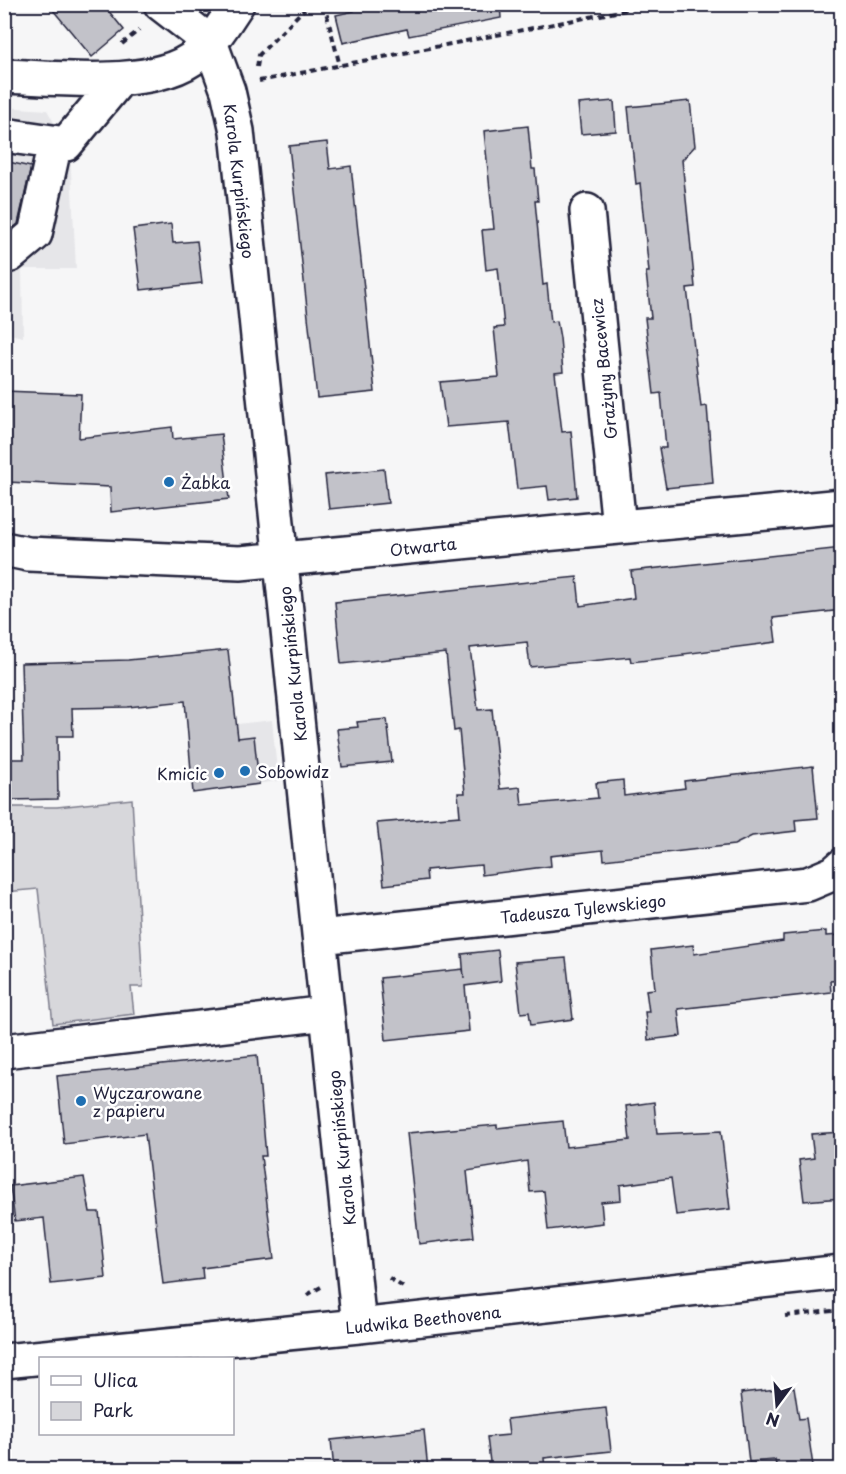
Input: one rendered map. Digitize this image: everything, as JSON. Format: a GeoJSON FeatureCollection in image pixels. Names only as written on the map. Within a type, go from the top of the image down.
{"type":"FeatureCollection","features":[{"type":"Feature","properties":{"kind":"street"},"geometry":{"type":"LineString","coordinates":[[161,4],[210,42]]}},
{"type":"Feature","properties":{"kind":"street"},"geometry":{"type":"LineString","coordinates":[[4,76],[120,79],[154,75],[185,64],[210,42],[237,4]]}},
{"type":"Feature","properties":{"kind":"street","name":"Karola Kurpińskiego"},"geometry":{"type":"LineString","coordinates":[[210,42],[228,91],[237,131],[359,1326]]}},
{"type":"Feature","properties":{"kind":"street"},"geometry":{"type":"LineString","coordinates":[[4,135],[66,144],[120,79]]}},
{"type":"Feature","properties":{"kind":"street"},"geometry":{"type":"LineString","coordinates":[[4,254],[10,255],[35,234],[55,143]]}},
{"type":"Feature","properties":{"kind":"street","name":"Grażyny Bacewicz"},"geometry":{"type":"LineString","coordinates":[[587,211],[619,527]]}},
{"type":"Feature","properties":{"kind":"street","name":"Otwarta"},"geometry":{"type":"LineString","coordinates":[[4,549],[28,554],[240,563],[842,506]]}},
{"type":"Feature","properties":{"kind":"street","name":"Tadeusza Tylewskiego"},"geometry":{"type":"LineString","coordinates":[[320,937],[808,884],[834,873],[842,866]]}},
{"type":"Feature","properties":{"kind":"street"},"geometry":{"type":"LineString","coordinates":[[4,1051],[327,1013]]}},
{"type":"Feature","properties":{"kind":"street","name":"Ludwika Beethovena"},"geometry":{"type":"LineString","coordinates":[[45,1357],[359,1326],[842,1272]]}},
{"type":"Feature","properties":{"kind":"street","name":"Ludwika Beethovena"},"geometry":{"type":"LineString","coordinates":[[4,1361],[39,1358]]}},
{"type":"Feature","properties":{"kind":"path"},"geometry":{"type":"LineString","coordinates":[[309,4],[259,55],[256,82],[657,4]]}},
{"type":"Feature","properties":{"kind":"path"},"geometry":{"type":"LineString","coordinates":[[324,4],[340,66]]}},
{"type":"Feature","properties":{"kind":"shaded area"},"geometry":{"type":"Polygon","coordinates":[[[4,107],[47,110],[70,151],[76,269],[22,269],[23,337],[5,333],[4,107]]]}},
{"type":"Feature","properties":{"kind":"shaded area"},"geometry":{"type":"Polygon","coordinates":[[[272,720],[278,781],[210,791],[204,728],[272,720]]]}},
{"type":"Feature","properties":{"kind":"green space"},"geometry":{"type":"Polygon","coordinates":[[[132,799],[143,987],[131,987],[134,1014],[53,1024],[38,889],[5,892],[5,807],[57,807],[132,799]]]}},
{"type":"Feature","properties":{"kind":"building"},"geometry":{"type":"Polygon","coordinates":[[[48,4],[103,4],[124,30],[92,57],[48,4]]]}},
{"type":"Feature","properties":{"kind":"building"},"geometry":{"type":"Polygon","coordinates":[[[352,4],[500,4],[501,18],[409,36],[407,29],[343,43],[336,15],[354,11],[352,4]]]}},
{"type":"Feature","properties":{"kind":"building"},"geometry":{"type":"Polygon","coordinates":[[[614,101],[616,131],[581,134],[578,104],[614,101]]]}},
{"type":"Feature","properties":{"kind":"building"},"geometry":{"type":"Polygon","coordinates":[[[690,101],[695,146],[682,160],[695,287],[687,288],[701,407],[707,406],[713,483],[666,488],[659,448],[666,448],[661,393],[654,394],[645,318],[651,318],[646,272],[649,272],[640,183],[636,184],[628,107],[690,101]]]}},
{"type":"Feature","properties":{"kind":"building"},"geometry":{"type":"Polygon","coordinates":[[[528,126],[532,169],[535,169],[538,201],[535,201],[543,285],[547,284],[551,322],[557,321],[560,338],[563,372],[555,373],[562,432],[571,431],[577,497],[549,500],[547,486],[517,489],[509,422],[446,427],[440,382],[499,377],[494,328],[504,327],[498,268],[486,270],[482,230],[494,229],[484,131],[528,126]]]}},
{"type":"Feature","properties":{"kind":"building"},"geometry":{"type":"Polygon","coordinates":[[[327,142],[330,169],[351,166],[375,392],[317,398],[289,146],[327,142]]]}},
{"type":"Feature","properties":{"kind":"building"},"geometry":{"type":"Polygon","coordinates":[[[4,161],[31,167],[18,224],[4,235],[4,161]]]}},
{"type":"Feature","properties":{"kind":"building"},"geometry":{"type":"Polygon","coordinates":[[[171,224],[173,243],[197,241],[202,283],[141,290],[133,229],[171,224]]]}},
{"type":"Feature","properties":{"kind":"building"},"geometry":{"type":"Polygon","coordinates":[[[4,391],[81,394],[79,438],[172,427],[173,439],[221,434],[229,499],[111,512],[110,487],[7,482],[8,438],[4,438],[4,391]]]}},
{"type":"Feature","properties":{"kind":"building"},"geometry":{"type":"Polygon","coordinates":[[[384,469],[388,503],[329,509],[325,475],[384,469]]]}},
{"type":"Feature","properties":{"kind":"building"},"geometry":{"type":"Polygon","coordinates":[[[842,548],[842,610],[773,618],[776,642],[631,662],[630,657],[530,667],[527,642],[470,648],[478,710],[492,709],[500,789],[520,787],[522,805],[598,798],[596,783],[623,780],[624,796],[685,788],[684,781],[813,766],[818,818],[795,820],[796,831],[752,836],[734,845],[604,860],[603,850],[550,856],[551,866],[482,875],[481,865],[426,870],[427,880],[384,885],[377,823],[460,816],[458,793],[465,793],[459,730],[454,731],[446,653],[341,664],[335,602],[577,577],[580,606],[634,598],[631,571],[842,548]]]}},
{"type":"Feature","properties":{"kind":"building"},"geometry":{"type":"Polygon","coordinates":[[[228,650],[238,738],[254,736],[259,784],[193,793],[185,701],[128,707],[72,708],[73,736],[57,736],[58,799],[10,800],[10,759],[24,759],[21,663],[128,660],[228,650]]]}},
{"type":"Feature","properties":{"kind":"building"},"geometry":{"type":"Polygon","coordinates":[[[387,719],[392,762],[342,767],[337,729],[358,727],[357,722],[387,719]]]}},
{"type":"Feature","properties":{"kind":"building"},"geometry":{"type":"Polygon","coordinates":[[[826,931],[826,936],[842,935],[842,980],[830,981],[831,992],[678,1009],[681,1036],[648,1040],[645,1012],[649,1012],[646,990],[655,989],[651,950],[693,945],[694,954],[783,941],[783,935],[826,931]]]}},
{"type":"Feature","properties":{"kind":"building"},"geometry":{"type":"Polygon","coordinates":[[[498,950],[501,981],[465,986],[469,1031],[386,1040],[380,978],[463,969],[464,978],[462,954],[498,950]]]}},
{"type":"Feature","properties":{"kind":"building"},"geometry":{"type":"Polygon","coordinates":[[[566,958],[573,1019],[531,1025],[529,1012],[521,1013],[515,962],[566,958]]]}},
{"type":"Feature","properties":{"kind":"building"},"geometry":{"type":"Polygon","coordinates":[[[257,1055],[266,1156],[261,1156],[274,1259],[202,1268],[203,1279],[163,1284],[145,1134],[64,1144],[57,1076],[257,1055]]]}},
{"type":"Feature","properties":{"kind":"building"},"geometry":{"type":"Polygon","coordinates":[[[654,1102],[657,1134],[721,1131],[730,1209],[676,1215],[671,1178],[620,1185],[621,1200],[601,1202],[603,1223],[548,1230],[544,1191],[530,1192],[527,1161],[467,1171],[474,1237],[419,1244],[407,1133],[497,1125],[497,1128],[563,1121],[566,1147],[630,1140],[626,1106],[654,1102]]]}},
{"type":"Feature","properties":{"kind":"building"},"geometry":{"type":"Polygon","coordinates":[[[842,1132],[842,1198],[804,1201],[799,1160],[814,1158],[811,1134],[842,1132]]]}},
{"type":"Feature","properties":{"kind":"building"},"geometry":{"type":"Polygon","coordinates":[[[84,1177],[90,1212],[99,1212],[106,1278],[51,1284],[44,1218],[15,1221],[10,1186],[84,1177]]]}},
{"type":"Feature","properties":{"kind":"building"},"geometry":{"type":"Polygon","coordinates":[[[794,1387],[799,1419],[806,1418],[813,1466],[777,1470],[775,1460],[749,1462],[741,1393],[794,1387]]]}},
{"type":"Feature","properties":{"kind":"building"},"geometry":{"type":"Polygon","coordinates":[[[606,1408],[611,1451],[544,1458],[545,1470],[491,1470],[487,1437],[509,1435],[507,1419],[606,1408]]]}},
{"type":"Feature","properties":{"kind":"building"},"geometry":{"type":"Polygon","coordinates":[[[424,1430],[428,1470],[334,1470],[331,1440],[424,1430]]]}},
{"type":"Feature","properties":{"kind":"place","name":"Żabka"},"geometry":{"type":"Point","coordinates":[169,482]}},
{"type":"Feature","properties":{"kind":"place","name":"Sobowidz"},"geometry":{"type":"Point","coordinates":[245,771]}},
{"type":"Feature","properties":{"kind":"place","name":"Kmicic"},"geometry":{"type":"Point","coordinates":[219,773]}},
{"type":"Feature","properties":{"kind":"place","name":"Wyczarowane z papieru"},"geometry":{"type":"Point","coordinates":[81,1101]}}]}
